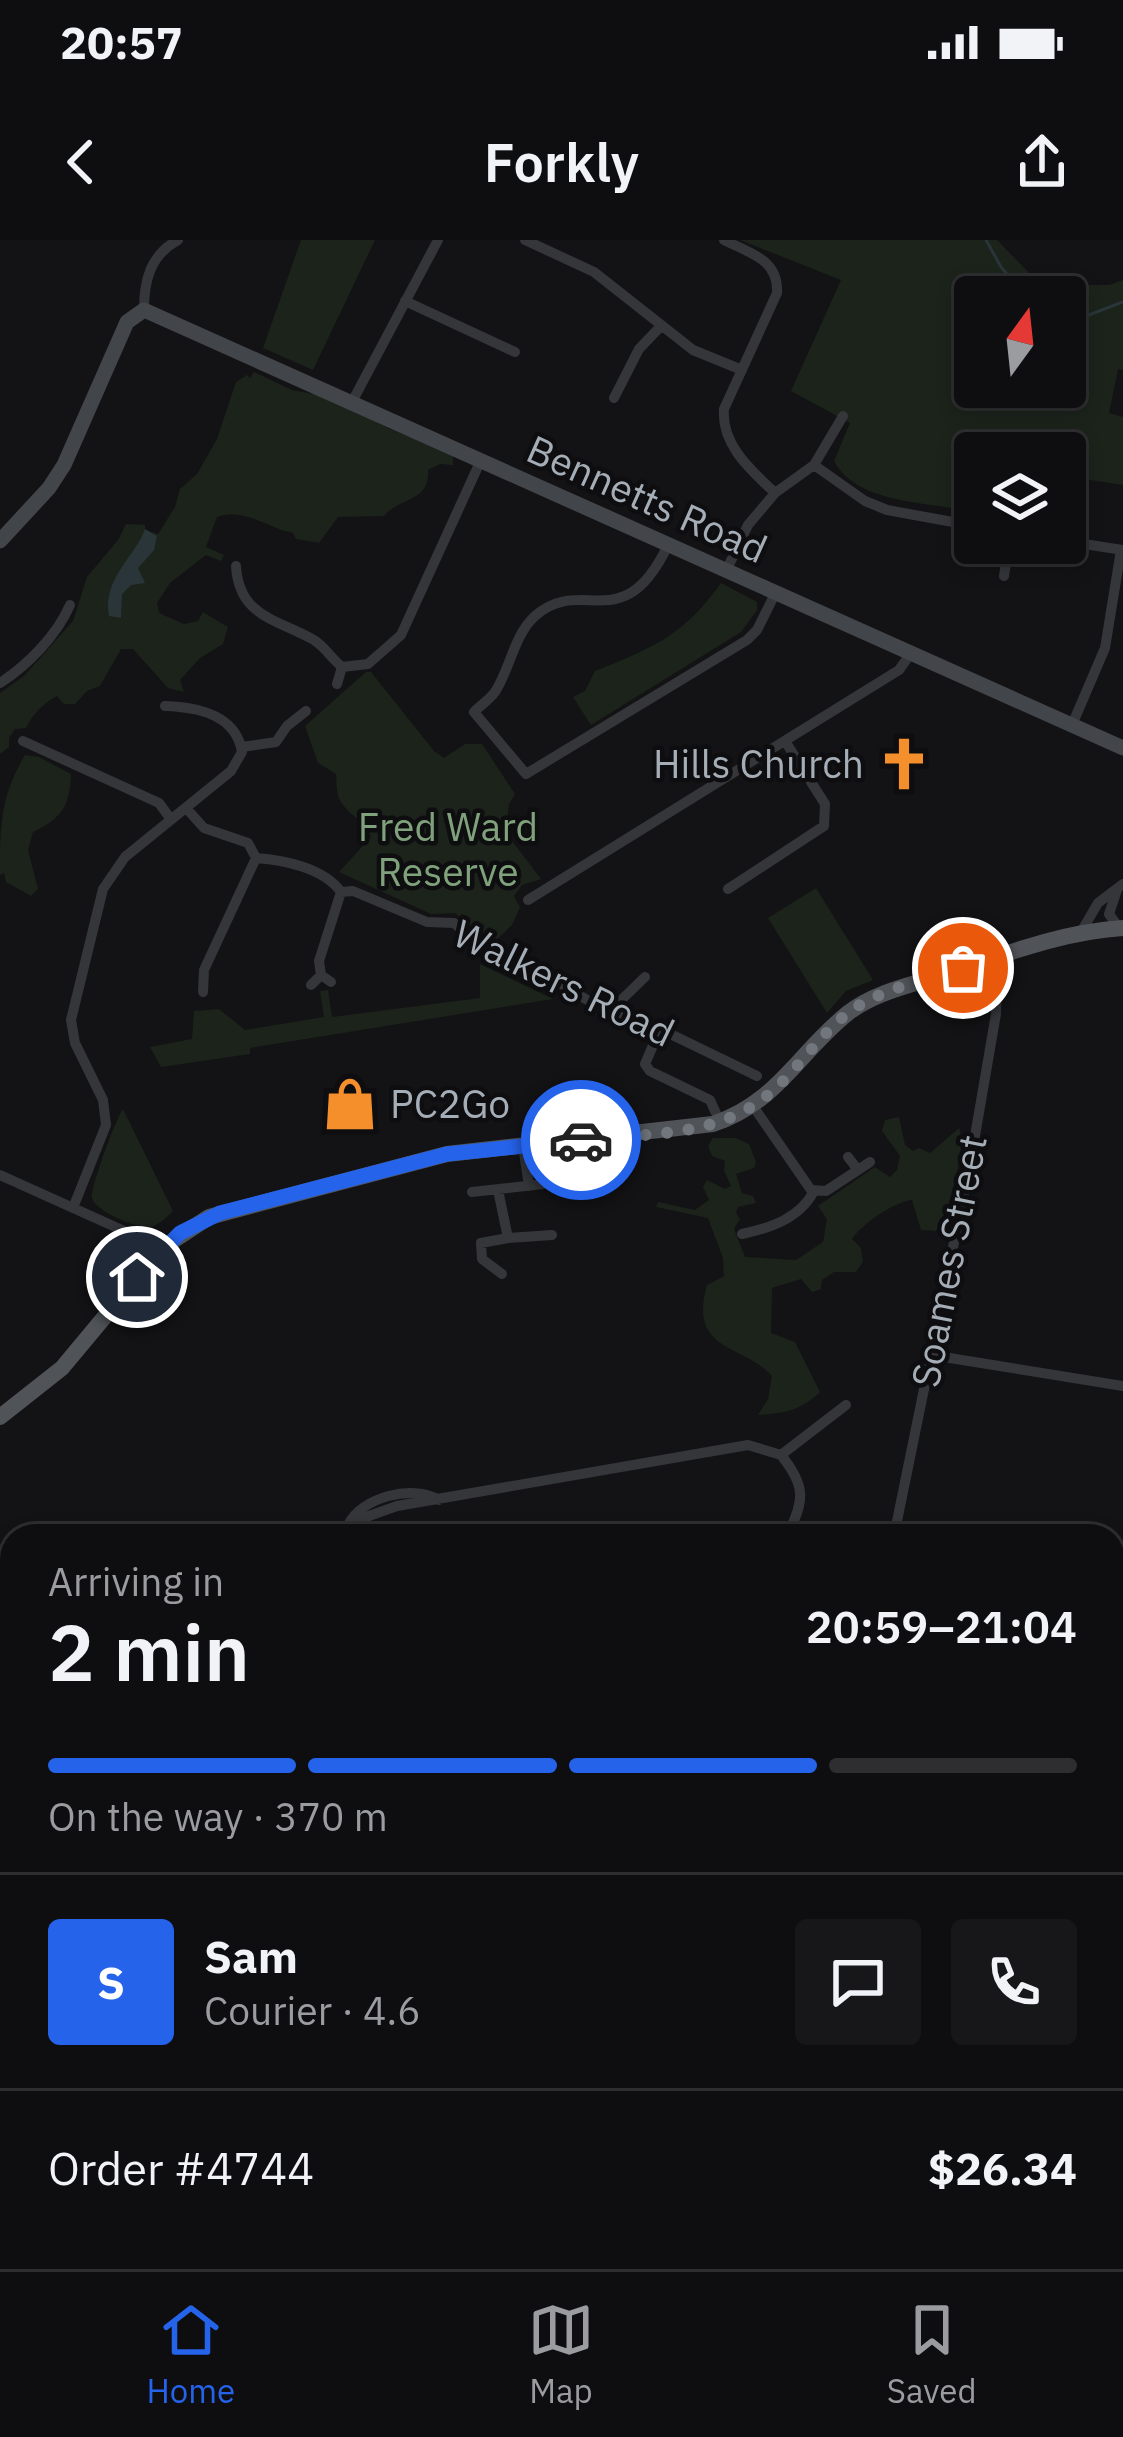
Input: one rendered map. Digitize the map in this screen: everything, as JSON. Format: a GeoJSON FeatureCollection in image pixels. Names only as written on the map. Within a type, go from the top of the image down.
{"type":"FeatureCollection","features":[{"type":"Feature","properties":{"kind":"main road"},"geometry":{"type":"LineString","coordinates":[[2,1418],[62,1368],[162,1247],[220,1213],[447,1154],[686,1130],[719,1122],[753,1106],[783,1082],[836,1024],[867,1001],[1081,932],[1122,931]]}},
{"type":"Feature","properties":{"kind":"main road"},"geometry":{"type":"LineString","coordinates":[[1031,947],[1122,931]]}},
{"type":"Feature","properties":{"kind":"street"},"geometry":{"type":"LineString","coordinates":[[3,533],[49,488],[64,465],[127,322],[143,310],[146,277],[157,255],[178,240]]}},
{"type":"Feature","properties":{"kind":"street"},"geometry":{"type":"LineString","coordinates":[[352,402],[438,240]]}},
{"type":"Feature","properties":{"kind":"street"},"geometry":{"type":"LineString","coordinates":[[525,240],[594,272],[693,350],[742,370]]}},
{"type":"Feature","properties":{"kind":"street"},"geometry":{"type":"LineString","coordinates":[[724,240],[757,254],[778,280],[777,293],[724,409],[726,436],[775,493]]}},
{"type":"Feature","properties":{"kind":"street"},"geometry":{"type":"LineString","coordinates":[[405,301],[515,352]]}},
{"type":"Feature","properties":{"kind":"street","name":"Bennetts Road"},"geometry":{"type":"LineString","coordinates":[[143,310],[1123,748]]}},
{"type":"Feature","properties":{"kind":"street"},"geometry":{"type":"LineString","coordinates":[[614,398],[639,349],[661,326]]}},
{"type":"Feature","properties":{"kind":"street"},"geometry":{"type":"LineString","coordinates":[[726,572],[748,525],[775,493],[814,465],[843,416]]}},
{"type":"Feature","properties":{"kind":"street"},"geometry":{"type":"LineString","coordinates":[[342,667],[368,664],[400,635],[481,460]]}},
{"type":"Feature","properties":{"kind":"street"},"geometry":{"type":"LineString","coordinates":[[814,465],[865,501],[954,522]]}},
{"type":"Feature","properties":{"kind":"street"},"geometry":{"type":"LineString","coordinates":[[1072,725],[1105,648],[1122,550],[1086,544]]}},
{"type":"Feature","properties":{"kind":"street"},"geometry":{"type":"LineString","coordinates":[[668,545],[649,581],[637,592],[559,604],[535,617],[497,688],[474,712],[526,774],[747,640],[775,594]]}},
{"type":"Feature","properties":{"kind":"street"},"geometry":{"type":"LineString","coordinates":[[1004,576],[1006,564]]}},
{"type":"Feature","properties":{"kind":"street"},"geometry":{"type":"LineString","coordinates":[[236,566],[237,588],[243,598],[267,618],[315,641],[342,667]]}},
{"type":"Feature","properties":{"kind":"street"},"geometry":{"type":"LineString","coordinates":[[0,683],[20,670],[70,605]]}},
{"type":"Feature","properties":{"kind":"street"},"geometry":{"type":"LineString","coordinates":[[885,643],[893,662],[892,675]]}},
{"type":"Feature","properties":{"kind":"street"},"geometry":{"type":"LineString","coordinates":[[528,900],[892,675],[911,653]]}},
{"type":"Feature","properties":{"kind":"street"},"geometry":{"type":"LineString","coordinates":[[337,684],[342,667]]}},
{"type":"Feature","properties":{"kind":"street"},"geometry":{"type":"LineString","coordinates":[[73,1208],[106,1125],[103,1100],[71,1032],[103,889],[112,872],[170,818],[236,766],[242,747],[235,730],[203,708],[165,706]]}},
{"type":"Feature","properties":{"kind":"street"},"geometry":{"type":"LineString","coordinates":[[242,747],[276,742],[306,711]]}},
{"type":"Feature","properties":{"kind":"street"},"geometry":{"type":"LineString","coordinates":[[23,741],[159,803],[170,818]]}},
{"type":"Feature","properties":{"kind":"street"},"geometry":{"type":"LineString","coordinates":[[728,889],[824,826],[825,804],[785,741]]}},
{"type":"Feature","properties":{"kind":"street","name":"Walkers Road"},"geometry":{"type":"LineString","coordinates":[[186,808],[204,828],[248,844],[256,858],[283,860],[334,881],[341,892],[353,891],[427,922],[454,923],[486,951],[757,1076]]}},
{"type":"Feature","properties":{"kind":"street"},"geometry":{"type":"LineString","coordinates":[[204,998],[204,970],[256,858]]}},
{"type":"Feature","properties":{"kind":"street"},"geometry":{"type":"LineString","coordinates":[[1120,887],[1109,914],[1122,931]]}},
{"type":"Feature","properties":{"kind":"street"},"geometry":{"type":"LineString","coordinates":[[1081,932],[1098,903],[1120,887]]}},
{"type":"Feature","properties":{"kind":"street"},"geometry":{"type":"LineString","coordinates":[[311,986],[326,978],[319,961],[341,892]]}},
{"type":"Feature","properties":{"kind":"street"},"geometry":{"type":"LineString","coordinates":[[612,1009],[645,976]]}},
{"type":"Feature","properties":{"kind":"street","name":"Soames Street"},"geometry":{"type":"LineString","coordinates":[[896,1524],[971,1159],[998,986]]}},
{"type":"Feature","properties":{"kind":"street"},"geometry":{"type":"LineString","coordinates":[[660,1029],[646,1064],[652,1073],[710,1100],[719,1122]]}},
{"type":"Feature","properties":{"kind":"street"},"geometry":{"type":"LineString","coordinates":[[649,1088],[652,1073]]}},
{"type":"Feature","properties":{"kind":"street"},"geometry":{"type":"LineString","coordinates":[[753,1106],[814,1191]]}},
{"type":"Feature","properties":{"kind":"street"},"geometry":{"type":"LineString","coordinates":[[472,1192],[536,1185],[523,1146]]}},
{"type":"Feature","properties":{"kind":"street"},"geometry":{"type":"LineString","coordinates":[[848,1157],[857,1170]]}},
{"type":"Feature","properties":{"kind":"street"},"geometry":{"type":"LineString","coordinates":[[814,1191],[826,1191],[870,1162]]}},
{"type":"Feature","properties":{"kind":"street"},"geometry":{"type":"LineString","coordinates":[[0,1175],[162,1247]]}},
{"type":"Feature","properties":{"kind":"street"},"geometry":{"type":"LineString","coordinates":[[498,1190],[508,1238]]}},
{"type":"Feature","properties":{"kind":"street"},"geometry":{"type":"LineString","coordinates":[[742,1234],[776,1225],[806,1205],[814,1191]]}},
{"type":"Feature","properties":{"kind":"street"},"geometry":{"type":"LineString","coordinates":[[502,1274],[482,1259],[481,1243],[552,1235]]}},
{"type":"Feature","properties":{"kind":"street"},"geometry":{"type":"LineString","coordinates":[[931,1355],[1123,1386]]}},
{"type":"Feature","properties":{"kind":"street"},"geometry":{"type":"LineString","coordinates":[[781,1455],[846,1405]]}},
{"type":"Feature","properties":{"kind":"street"},"geometry":{"type":"LineString","coordinates":[[356,1524],[387,1508],[748,1444],[781,1455],[799,1477],[800,1507],[793,1524]]}},
{"type":"Feature","properties":{"kind":"green space"},"geometry":{"type":"Polygon","coordinates":[[[301,240],[375,240],[313,370],[263,348],[301,240]]]}},
{"type":"Feature","properties":{"kind":"green space"},"geometry":{"type":"Polygon","coordinates":[[[740,240],[997,240],[1032,276],[954,276],[954,408],[1086,408],[1086,285],[1123,280],[1123,370],[1118,369],[1109,413],[1123,417],[1123,485],[1086,479],[1086,432],[954,432],[954,508],[889,497],[857,484],[834,461],[850,423],[791,391],[841,280],[740,240]]]}},
{"type":"Feature","properties":{"kind":"green space"},"geometry":{"type":"Polygon","coordinates":[[[254,372],[292,390],[329,397],[453,454],[453,465],[428,470],[419,494],[384,516],[338,517],[319,543],[296,539],[293,533],[246,517],[217,517],[206,547],[224,555],[221,561],[206,555],[170,583],[157,603],[159,613],[184,624],[198,621],[203,612],[228,627],[223,644],[200,658],[180,680],[184,692],[168,688],[133,649],[121,649],[100,686],[75,704],[64,704],[57,696],[51,699],[26,728],[15,729],[9,747],[0,754],[0,693],[24,676],[73,621],[87,577],[126,524],[145,525],[145,530],[158,534],[180,489],[197,474],[217,439],[236,382],[254,372]]]}},
{"type":"Feature","properties":{"kind":"green space"},"geometry":{"type":"Polygon","coordinates":[[[721,583],[757,602],[757,610],[741,632],[591,725],[573,697],[585,691],[595,671],[666,638],[721,583]]]}},
{"type":"Feature","properties":{"kind":"green space","name":"Fred Ward Reserve"},"geometry":{"type":"Polygon","coordinates":[[[371,672],[434,751],[444,758],[465,744],[482,744],[515,794],[506,833],[541,879],[522,885],[514,896],[520,907],[512,925],[494,942],[455,913],[431,914],[339,872],[371,837],[341,802],[336,774],[318,763],[305,726],[371,672]]]}},
{"type":"Feature","properties":{"kind":"green space"},"geometry":{"type":"Polygon","coordinates":[[[25,755],[71,774],[63,810],[33,832],[28,850],[38,889],[31,896],[6,882],[4,873],[0,875],[3,813],[25,755]]]}},
{"type":"Feature","properties":{"kind":"green space"},"geometry":{"type":"Polygon","coordinates":[[[816,888],[873,980],[846,991],[827,1013],[768,918],[816,888]]]}},
{"type":"Feature","properties":{"kind":"green space"},"geometry":{"type":"Polygon","coordinates":[[[480,964],[553,999],[161,1067],[150,1047],[192,1039],[194,1011],[219,1009],[245,1030],[324,1017],[320,991],[328,990],[332,1017],[480,998],[480,964]]]}},
{"type":"Feature","properties":{"kind":"green space"},"geometry":{"type":"Polygon","coordinates":[[[123,1109],[173,1211],[150,1227],[117,1218],[92,1198],[104,1152],[123,1109]]]}},
{"type":"Feature","properties":{"kind":"green space"},"geometry":{"type":"Polygon","coordinates":[[[899,1117],[905,1145],[913,1151],[919,1148],[930,1153],[959,1128],[959,1165],[941,1222],[936,1231],[921,1230],[912,1200],[897,1205],[871,1220],[852,1239],[861,1248],[863,1262],[856,1272],[834,1272],[822,1280],[821,1289],[812,1292],[801,1279],[772,1288],[771,1333],[795,1342],[820,1392],[792,1410],[758,1415],[768,1399],[772,1376],[721,1344],[705,1323],[707,1285],[724,1276],[723,1258],[708,1218],[656,1207],[658,1202],[695,1210],[709,1200],[703,1187],[707,1180],[725,1189],[731,1186],[725,1161],[712,1156],[708,1146],[713,1138],[736,1138],[749,1144],[756,1162],[754,1168],[736,1174],[742,1193],[753,1196],[756,1203],[738,1207],[736,1213],[740,1219],[734,1229],[745,1257],[796,1260],[823,1242],[827,1219],[818,1206],[875,1167],[890,1177],[897,1170],[900,1156],[882,1131],[885,1120],[899,1117]]]}},
{"type":"Feature","properties":{"kind":"shaded area"},"geometry":{"type":"Polygon","coordinates":[[[145,529],[157,536],[154,550],[138,568],[145,583],[131,585],[122,594],[121,618],[109,616],[110,591],[145,529]]]}},
{"type":"Feature","properties":{"kind":"waterway"},"geometry":{"type":"LineString","coordinates":[[986,240],[1008,276]]}},
{"type":"Feature","properties":{"kind":"waterway"},"geometry":{"type":"LineString","coordinates":[[1086,316],[1123,302]]}},
{"type":"Feature","properties":{"kind":"way so far"},"geometry":{"type":"LineString","coordinates":[[581,1140],[700,1127],[734,1116],[773,1091],[856,1007],[963,968]]}},
{"type":"Feature","properties":{"kind":"place","name":"Hills Church"},"geometry":{"type":"Point","coordinates":[904,764]}},
{"type":"Feature","properties":{"kind":"place","name":"PC2Go"},"geometry":{"type":"Point","coordinates":[350,1104]}},
{"type":"Feature","properties":{"kind":"route"},"geometry":{"type":"LineString","coordinates":[[137,1277],[180,1233],[220,1213],[447,1154],[581,1140]]}}]}
